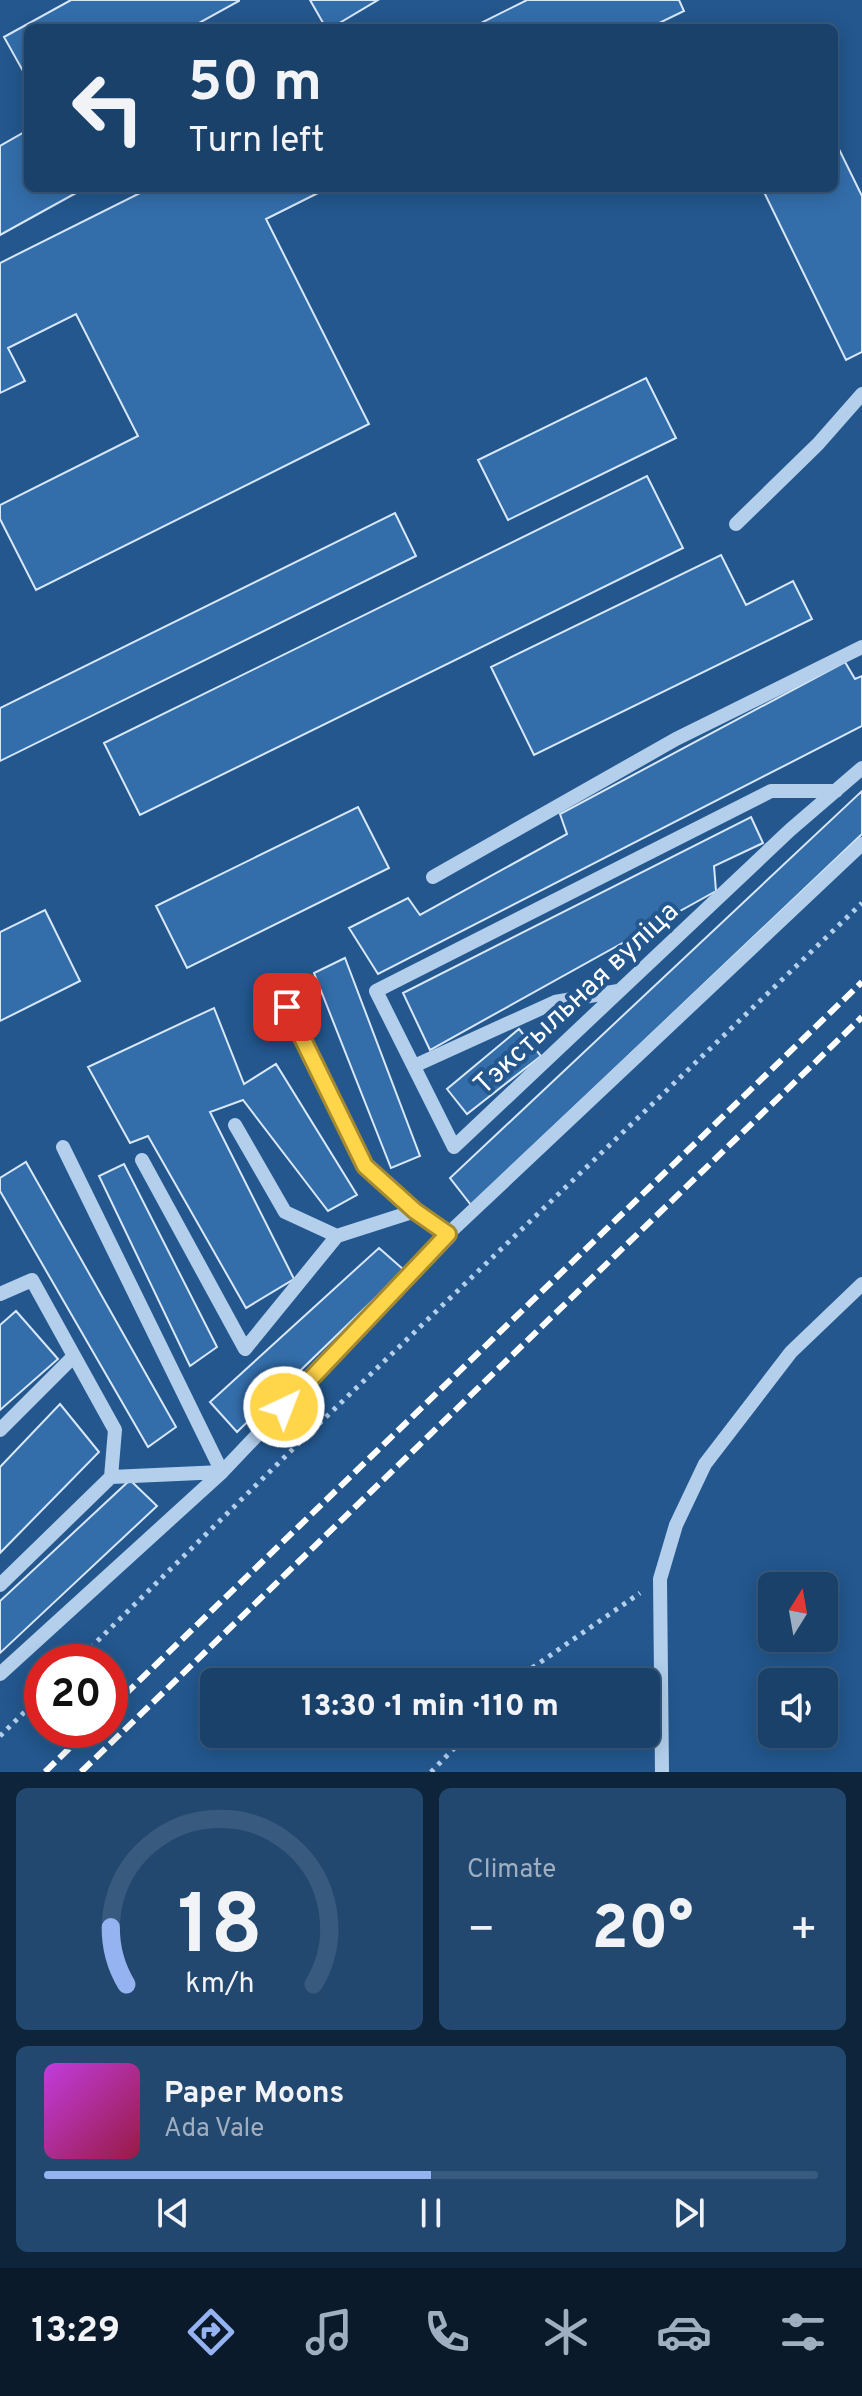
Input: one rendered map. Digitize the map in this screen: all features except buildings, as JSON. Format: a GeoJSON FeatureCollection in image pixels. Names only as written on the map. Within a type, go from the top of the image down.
{"type":"FeatureCollection","features":[{"type":"Feature","properties":{"kind":"street"},"geometry":{"type":"LineString","coordinates":[[736,524],[818,444],[862,394]]}},
{"type":"Feature","properties":{"kind":"street"},"geometry":{"type":"LineString","coordinates":[[433,877],[676,739],[862,647]]}},
{"type":"Feature","properties":{"kind":"street","name":"Тэкстыльная вуліца"},"geometry":{"type":"LineString","coordinates":[[836,791],[771,791],[376,991],[454,1147],[862,768]]}},
{"type":"Feature","properties":{"kind":"street"},"geometry":{"type":"LineString","coordinates":[[0,1674],[222,1472],[448,1234],[862,844]]}},
{"type":"Feature","properties":{"kind":"street"},"geometry":{"type":"LineString","coordinates":[[414,1066],[555,1002],[619,991]]}},
{"type":"Feature","properties":{"kind":"street"},"geometry":{"type":"LineString","coordinates":[[287,1007],[365,1166],[415,1211],[448,1234]]}},
{"type":"Feature","properties":{"kind":"street"},"geometry":{"type":"LineString","coordinates":[[235,1125],[285,1212],[337,1236]]}},
{"type":"Feature","properties":{"kind":"street"},"geometry":{"type":"LineString","coordinates":[[63,1147],[222,1472]]}},
{"type":"Feature","properties":{"kind":"street"},"geometry":{"type":"LineString","coordinates":[[142,1160],[245,1349],[337,1236],[415,1211]]}},
{"type":"Feature","properties":{"kind":"street"},"geometry":{"type":"LineString","coordinates":[[0,1294],[32,1280],[115,1430],[111,1477],[0,1585]]}},
{"type":"Feature","properties":{"kind":"street"},"geometry":{"type":"LineString","coordinates":[[662,1772],[660,1579],[676,1525],[705,1464],[791,1352],[862,1284]]}},
{"type":"Feature","properties":{"kind":"street"},"geometry":{"type":"LineString","coordinates":[[0,1430],[74,1356]]}},
{"type":"Feature","properties":{"kind":"street"},"geometry":{"type":"LineString","coordinates":[[111,1477],[222,1472]]}},
{"type":"Feature","properties":{"kind":"path"},"geometry":{"type":"LineString","coordinates":[[94,1644],[311,1431],[862,903]]}},
{"type":"Feature","properties":{"kind":"path"},"geometry":{"type":"LineString","coordinates":[[532,1668],[660,1579]]}},
{"type":"Feature","properties":{"kind":"path"},"geometry":{"type":"LineString","coordinates":[[0,1736],[24,1713]]}},
{"type":"Feature","properties":{"kind":"path"},"geometry":{"type":"LineString","coordinates":[[431,1772],[454,1748]]}},
{"type":"Feature","properties":{"kind":"railway"},"geometry":{"type":"LineString","coordinates":[[128,1692],[862,982]]}},
{"type":"Feature","properties":{"kind":"railway"},"geometry":{"type":"LineString","coordinates":[[81,1772],[862,1017]]}},
{"type":"Feature","properties":{"kind":"railway"},"geometry":{"type":"LineString","coordinates":[[45,1772],[70,1748]]}},
{"type":"Feature","properties":{"kind":"route"},"geometry":{"type":"LineString","coordinates":[[284,1407],[448,1234],[415,1211],[365,1166],[287,1007]]}}]}
